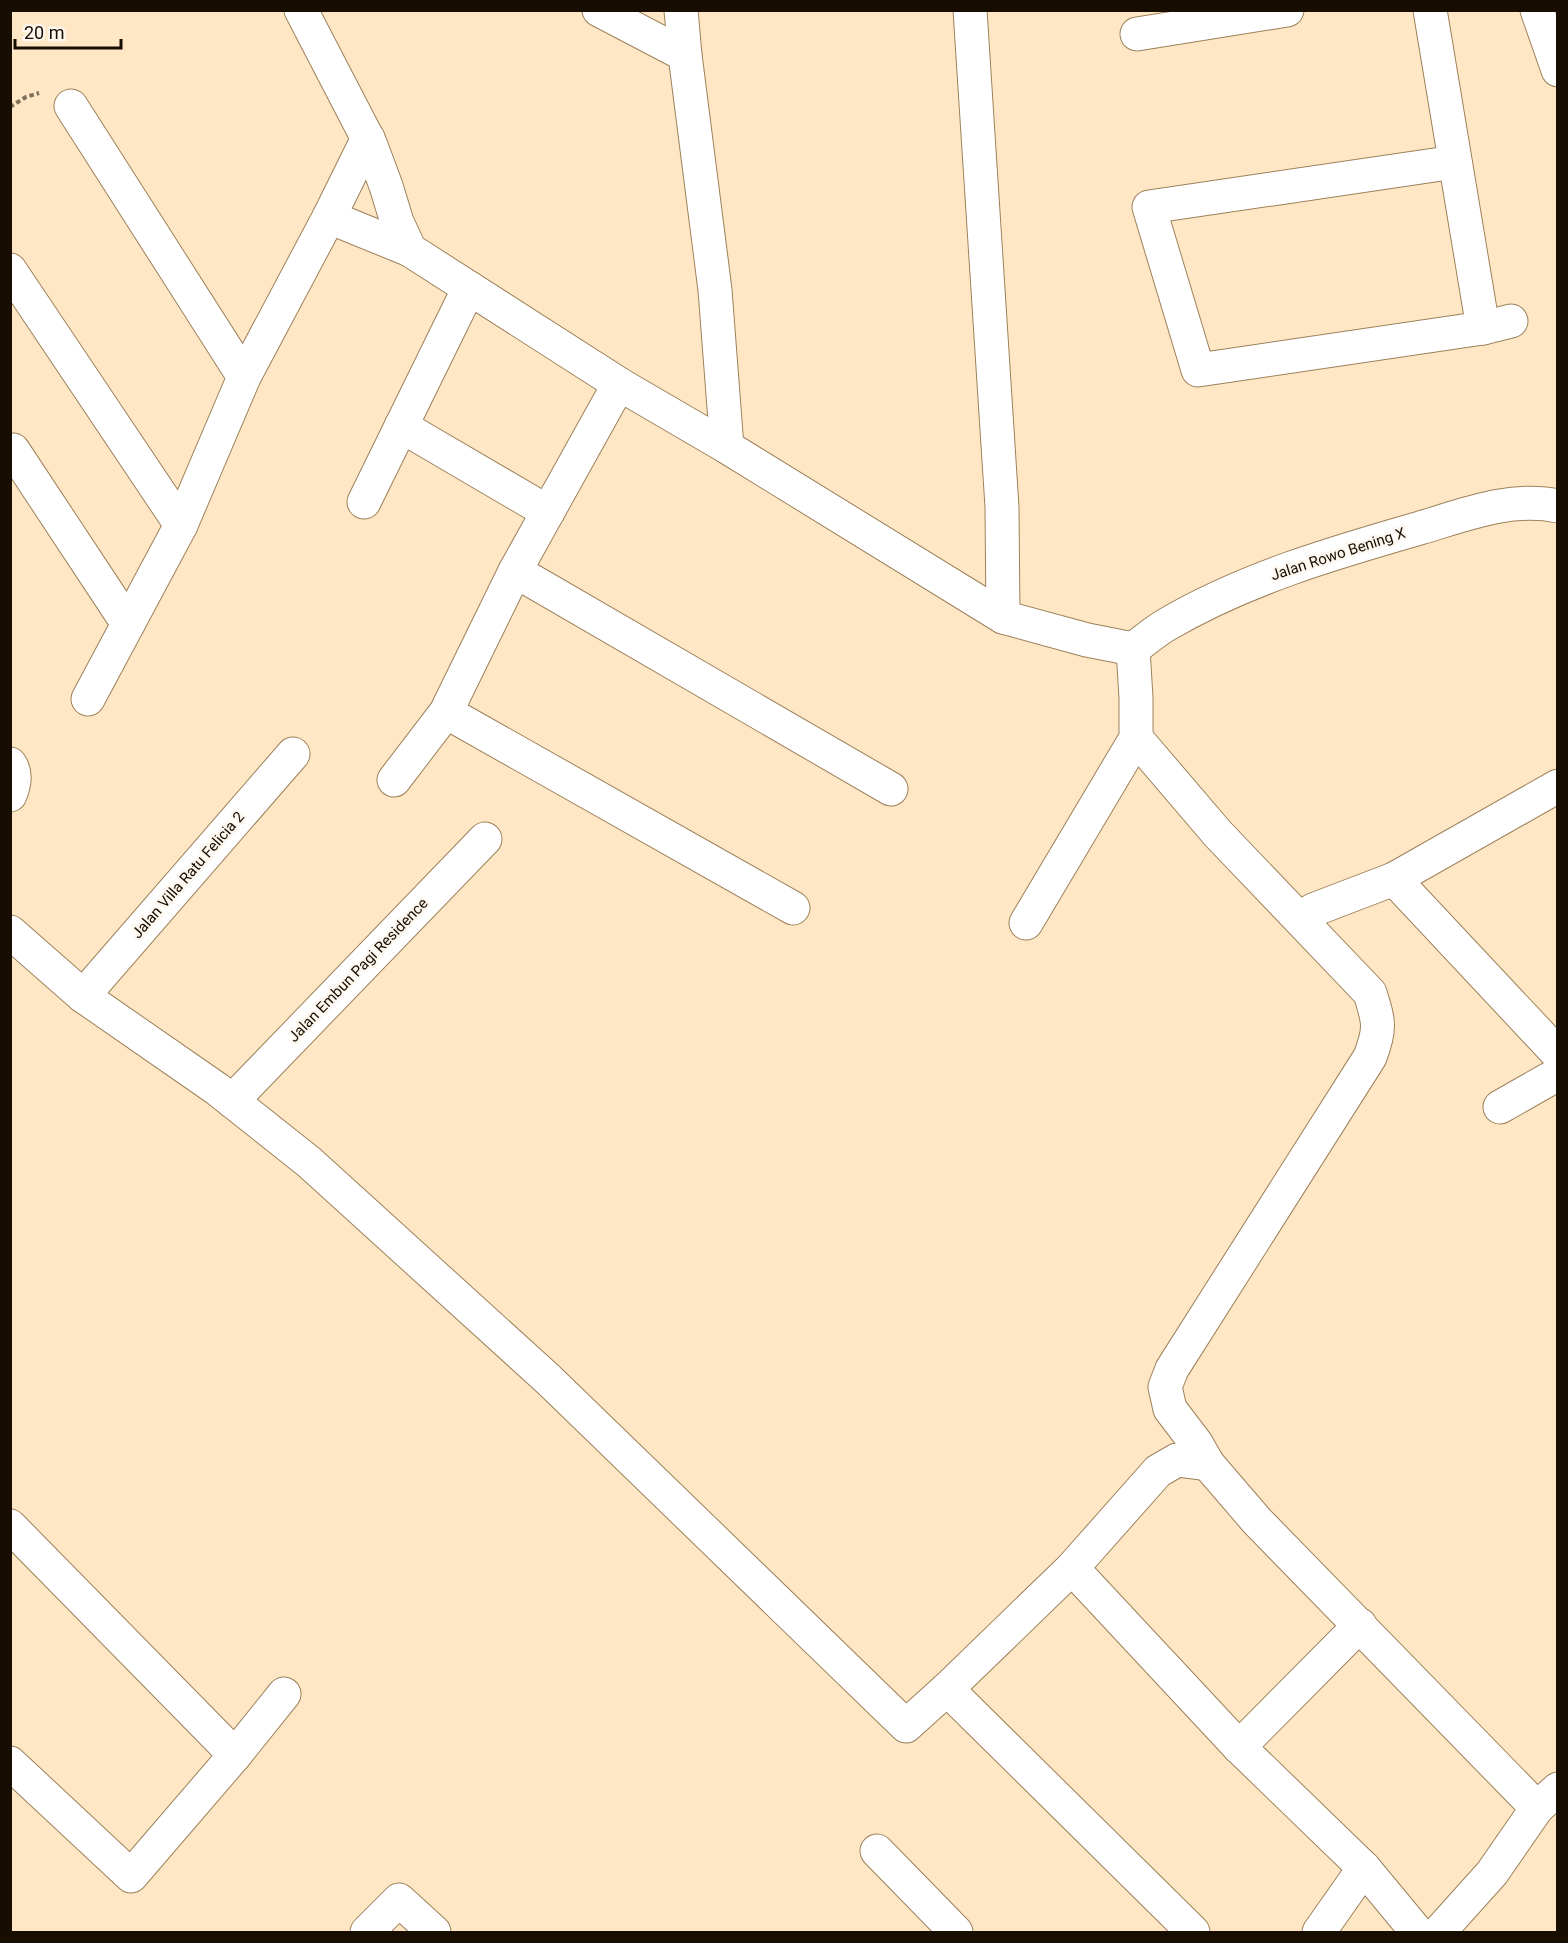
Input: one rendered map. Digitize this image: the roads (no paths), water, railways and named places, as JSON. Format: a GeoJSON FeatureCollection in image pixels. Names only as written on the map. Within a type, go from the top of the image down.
{"type":"FeatureCollection","features":[{"type":"Feature","properties":{"kind":"street"},"geometry":{"type":"LineString","coordinates":[[301,10],[368,138],[387,186],[397,222],[410,250]]}},
{"type":"Feature","properties":{"kind":"street"},"geometry":{"type":"LineString","coordinates":[[599,10],[685,55]]}},
{"type":"Feature","properties":{"kind":"street"},"geometry":{"type":"LineString","coordinates":[[681,10],[715,290],[727,447]]}},
{"type":"Feature","properties":{"kind":"street"},"geometry":{"type":"LineString","coordinates":[[970,10],[1001,495],[1003,616]]}},
{"type":"Feature","properties":{"kind":"street"},"geometry":{"type":"LineString","coordinates":[[1137,34],[1228,15],[1287,10]]}},
{"type":"Feature","properties":{"kind":"street"},"geometry":{"type":"LineString","coordinates":[[1430,10],[1455,162],[1497,325],[1198,370],[1149,207],[1455,162]]}},
{"type":"Feature","properties":{"kind":"street"},"geometry":{"type":"LineString","coordinates":[[1537,10],[1557,70]]}},
{"type":"Feature","properties":{"kind":"street"},"geometry":{"type":"LineString","coordinates":[[70,106],[244,377]]}},
{"type":"Feature","properties":{"kind":"street"},"geometry":{"type":"LineString","coordinates":[[88,699],[181,525],[244,377],[368,138]]}},
{"type":"Feature","properties":{"kind":"street"},"geometry":{"type":"LineString","coordinates":[[329,217],[410,250],[619,384],[727,447],[1003,616],[1132,650],[1136,698],[1136,738],[1026,923]]}},
{"type":"Feature","properties":{"kind":"street"},"geometry":{"type":"LineString","coordinates":[[10,270],[181,525]]}},
{"type":"Feature","properties":{"kind":"street"},"geometry":{"type":"LineString","coordinates":[[364,502],[469,288]]}},
{"type":"Feature","properties":{"kind":"street"},"geometry":{"type":"LineString","coordinates":[[394,780],[446,712],[514,571],[619,384]]}},
{"type":"Feature","properties":{"kind":"street"},"geometry":{"type":"LineString","coordinates":[[402,426],[548,512]]}},
{"type":"Feature","properties":{"kind":"street"},"geometry":{"type":"LineString","coordinates":[[13,450],[128,624]]}},
{"type":"Feature","properties":{"kind":"street","name":"Jalan Rowo Bening X"},"geometry":{"type":"LineString","coordinates":[[1132,650],[1165,626],[1234,590],[1333,553],[1512,503],[1544,503],[1557,506]]}},
{"type":"Feature","properties":{"kind":"street"},"geometry":{"type":"LineString","coordinates":[[514,571],[891,789]]}},
{"type":"Feature","properties":{"kind":"street"},"geometry":{"type":"LineString","coordinates":[[446,712],[793,908]]}},
{"type":"Feature","properties":{"kind":"street"},"geometry":{"type":"LineString","coordinates":[[1136,738],[1218,834],[1370,993],[1377,1016],[1378,1035],[1370,1057],[1172,1369],[1165,1388],[1170,1409],[1196,1443],[1208,1464],[1257,1521],[1360,1625],[1547,1799],[1492,1873],[1439,1932]]}},
{"type":"Feature","properties":{"kind":"street","name":"Jalan Villa Ratu Felicia 2"},"geometry":{"type":"LineString","coordinates":[[83,996],[293,754]]}},
{"type":"Feature","properties":{"kind":"street"},"geometry":{"type":"LineString","coordinates":[[10,764],[15,781],[10,795]]}},
{"type":"Feature","properties":{"kind":"street"},"geometry":{"type":"LineString","coordinates":[[1313,910],[1394,879],[1556,790]]}},
{"type":"Feature","properties":{"kind":"street","name":"Jalan Embun Pagi Residence"},"geometry":{"type":"LineString","coordinates":[[232,1101],[485,839]]}},
{"type":"Feature","properties":{"kind":"street"},"geometry":{"type":"LineString","coordinates":[[1394,879],[1557,1054]]}},
{"type":"Feature","properties":{"kind":"street"},"geometry":{"type":"LineString","coordinates":[[10,932],[83,996],[232,1101],[309,1162],[549,1380],[906,1726],[1071,1568],[1158,1471],[1177,1460],[1208,1464]]}},
{"type":"Feature","properties":{"kind":"street"},"geometry":{"type":"LineString","coordinates":[[1500,1107],[1557,1074]]}},
{"type":"Feature","properties":{"kind":"street"},"geometry":{"type":"LineString","coordinates":[[10,1526],[235,1755]]}},
{"type":"Feature","properties":{"kind":"street"},"geometry":{"type":"LineString","coordinates":[[1071,1568],[1239,1748],[1364,1868],[1417,1932]]}},
{"type":"Feature","properties":{"kind":"street"},"geometry":{"type":"LineString","coordinates":[[1239,1748],[1360,1625]]}},
{"type":"Feature","properties":{"kind":"street"},"geometry":{"type":"LineString","coordinates":[[947,1689],[1193,1932]]}},
{"type":"Feature","properties":{"kind":"street"},"geometry":{"type":"LineString","coordinates":[[10,1763],[131,1876],[284,1694]]}},
{"type":"Feature","properties":{"kind":"street"},"geometry":{"type":"LineString","coordinates":[[877,1851],[956,1932]]}},
{"type":"Feature","properties":{"kind":"street"},"geometry":{"type":"LineString","coordinates":[[1319,1932],[1364,1868]]}},
{"type":"Feature","properties":{"kind":"street"},"geometry":{"type":"LineString","coordinates":[[368,1932],[399,1900],[434,1932]]}}]}
